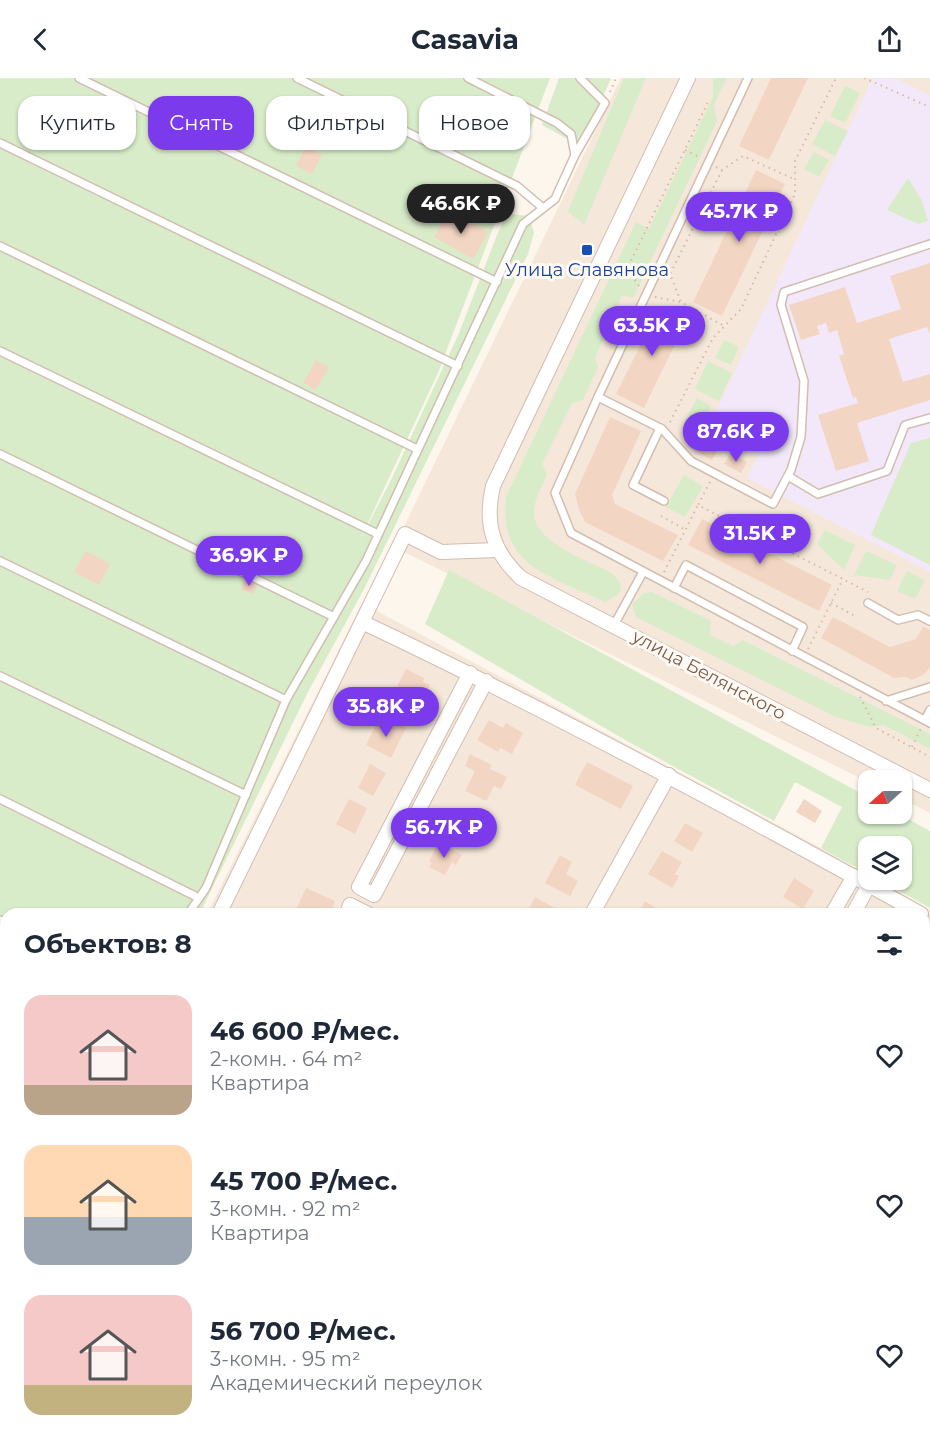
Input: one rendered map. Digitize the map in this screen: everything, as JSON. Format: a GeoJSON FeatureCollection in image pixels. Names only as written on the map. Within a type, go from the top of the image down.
{"type":"FeatureCollection","features":[{"type":"Feature","properties":{"kind":"street"},"geometry":{"type":"LineString","coordinates":[[222,908],[364,623],[405,534],[441,552],[497,550],[489,524],[489,504],[493,486],[688,78]]}},
{"type":"Feature","properties":{"kind":"street","name":"улица Белянского"},"geometry":{"type":"LineString","coordinates":[[497,550],[507,565],[521,578],[930,790]]}},
{"type":"Feature","properties":{"kind":"street"},"geometry":{"type":"LineString","coordinates":[[364,623],[470,673],[669,775],[858,878]]}},
{"type":"Feature","properties":{"kind":"street"},"geometry":{"type":"LineString","coordinates":[[470,673],[358,887],[374,895],[486,681]]}},
{"type":"Feature","properties":{"kind":"street"},"geometry":{"type":"LineString","coordinates":[[595,908],[669,775]]}},
{"type":"Feature","properties":{"kind":"street"},"geometry":{"type":"LineString","coordinates":[[835,908],[854,876]]}},
{"type":"Feature","properties":{"kind":"street"},"geometry":{"type":"LineString","coordinates":[[856,908],[866,890]]}},
{"type":"Feature","properties":{"kind":"street"},"geometry":{"type":"LineString","coordinates":[[878,890],[912,908]]}},
{"type":"Feature","properties":{"kind":"lane"},"geometry":{"type":"LineString","coordinates":[[79,78],[497,282]]}},
{"type":"Feature","properties":{"kind":"lane"},"geometry":{"type":"LineString","coordinates":[[297,78],[517,186],[543,208]]}},
{"type":"Feature","properties":{"kind":"lane"},"geometry":{"type":"LineString","coordinates":[[468,78],[557,123],[571,134],[575,155]]}},
{"type":"Feature","properties":{"kind":"lane"},"geometry":{"type":"LineString","coordinates":[[192,908],[206,888],[286,700],[378,534],[523,224],[555,199],[575,155],[605,103],[580,78]]}},
{"type":"Feature","properties":{"kind":"lane"},"geometry":{"type":"LineString","coordinates":[[748,78],[645,295],[555,493],[571,533],[927,722],[930,710]]}},
{"type":"Feature","properties":{"kind":"lane"},"geometry":{"type":"LineString","coordinates":[[0,143],[458,366]]}},
{"type":"Feature","properties":{"kind":"lane"},"geometry":{"type":"LineString","coordinates":[[598,397],[662,430],[691,461],[773,504],[788,476],[801,436],[804,381],[781,305],[784,292],[930,244]]}},
{"type":"Feature","properties":{"kind":"lane"},"geometry":{"type":"LineString","coordinates":[[0,246],[417,449]]}},
{"type":"Feature","properties":{"kind":"lane"},"geometry":{"type":"LineString","coordinates":[[0,351],[378,534]]}},
{"type":"Feature","properties":{"kind":"lane"},"geometry":{"type":"LineString","coordinates":[[788,476],[818,494],[887,471],[905,425],[930,418]]}},
{"type":"Feature","properties":{"kind":"lane"},"geometry":{"type":"LineString","coordinates":[[662,430],[633,485],[664,501]]}},
{"type":"Feature","properties":{"kind":"lane"},"geometry":{"type":"LineString","coordinates":[[0,454],[334,617]]}},
{"type":"Feature","properties":{"kind":"lane"},"geometry":{"type":"LineString","coordinates":[[0,561],[286,700]]}},
{"type":"Feature","properties":{"kind":"lane"},"geometry":{"type":"LineString","coordinates":[[674,588],[686,565],[803,627],[792,651]]}},
{"type":"Feature","properties":{"kind":"lane"},"geometry":{"type":"LineString","coordinates":[[614,626],[643,572]]}},
{"type":"Feature","properties":{"kind":"lane"},"geometry":{"type":"LineString","coordinates":[[868,603],[898,620],[918,615],[930,621]]}},
{"type":"Feature","properties":{"kind":"lane"},"geometry":{"type":"LineString","coordinates":[[0,675],[246,795]]}},
{"type":"Feature","properties":{"kind":"lane"},"geometry":{"type":"LineString","coordinates":[[886,701],[930,687]]}},
{"type":"Feature","properties":{"kind":"lane"},"geometry":{"type":"LineString","coordinates":[[0,799],[199,898]]}},
{"type":"Feature","properties":{"kind":"path"},"geometry":{"type":"LineString","coordinates":[[605,103],[616,78]]}},
{"type":"Feature","properties":{"kind":"path"},"geometry":{"type":"LineString","coordinates":[[662,430],[713,338],[741,309],[795,194],[795,161],[836,78]]}},
{"type":"Feature","properties":{"kind":"path"},"geometry":{"type":"LineString","coordinates":[[864,78],[930,107]]}},
{"type":"Feature","properties":{"kind":"path"},"geometry":{"type":"LineString","coordinates":[[709,100],[627,269],[645,295],[681,302],[724,326]]}},
{"type":"Feature","properties":{"kind":"path"},"geometry":{"type":"LineString","coordinates":[[685,150],[722,170]]}},
{"type":"Feature","properties":{"kind":"path"},"geometry":{"type":"LineString","coordinates":[[681,302],[670,274],[722,170],[743,156],[795,180]]}},
{"type":"Feature","properties":{"kind":"path"},"geometry":{"type":"LineString","coordinates":[[659,580],[715,473]]}},
{"type":"Feature","properties":{"kind":"path"},"geometry":{"type":"LineString","coordinates":[[699,505],[868,592]]}},
{"type":"Feature","properties":{"kind":"path"},"geometry":{"type":"LineString","coordinates":[[661,516],[686,530]]}},
{"type":"Feature","properties":{"kind":"path"},"geometry":{"type":"LineString","coordinates":[[804,658],[843,579]]}},
{"type":"Feature","properties":{"kind":"path"},"geometry":{"type":"LineString","coordinates":[[831,603],[857,617]]}},
{"type":"Feature","properties":{"kind":"path"},"geometry":{"type":"LineString","coordinates":[[855,685],[876,728],[930,757]]}},
{"type":"Feature","properties":{"kind":"path"},"geometry":{"type":"LineString","coordinates":[[912,747],[927,722]]}},
{"type":"Feature","properties":{"kind":"shaded area"},"geometry":{"type":"Polygon","coordinates":[[[621,78],[930,78],[930,813],[912,804],[912,770],[858,770],[858,777],[394,547],[621,78]]]}},
{"type":"Feature","properties":{"kind":"shaded area"},"geometry":{"type":"Polygon","coordinates":[[[873,78],[894,78],[930,96],[930,572],[747,478],[758,456],[707,431],[873,78]]]}},
{"type":"Feature","properties":{"kind":"shaded area"},"geometry":{"type":"Polygon","coordinates":[[[362,603],[858,869],[858,890],[895,890],[927,908],[210,908],[362,603]]]}},
{"type":"Feature","properties":{"kind":"green space"},"geometry":{"type":"Polygon","coordinates":[[[0,78],[550,78],[530,131],[530,96],[419,96],[419,150],[523,150],[438,373],[359,542],[391,480],[459,333],[504,220],[512,214],[529,216],[534,233],[528,254],[364,589],[308,692],[202,908],[0,908],[0,78]]]}},
{"type":"Feature","properties":{"kind":"green space"},"geometry":{"type":"Polygon","coordinates":[[[559,78],[611,78],[586,137],[577,144],[542,125],[559,78]]]}},
{"type":"Feature","properties":{"kind":"green space"},"geometry":{"type":"Polygon","coordinates":[[[624,78],[646,78],[584,225],[568,211],[624,78]]]}},
{"type":"Feature","properties":{"kind":"green space"},"geometry":{"type":"Polygon","coordinates":[[[713,78],[727,78],[714,104],[717,121],[633,298],[622,295],[595,358],[598,367],[583,400],[572,403],[542,464],[547,475],[536,501],[535,521],[541,531],[563,549],[612,573],[620,584],[620,593],[605,602],[548,576],[520,555],[511,540],[506,521],[506,497],[636,222],[649,229],[713,97],[713,78]]]}},
{"type":"Feature","properties":{"kind":"green space"},"geometry":{"type":"Polygon","coordinates":[[[845,86],[860,93],[845,123],[830,116],[845,86]]]}},
{"type":"Feature","properties":{"kind":"green space"},"geometry":{"type":"Polygon","coordinates":[[[825,120],[848,131],[835,156],[812,144],[825,120]]]}},
{"type":"Feature","properties":{"kind":"green space"},"geometry":{"type":"Polygon","coordinates":[[[814,152],[829,160],[819,177],[804,169],[814,152]]]}},
{"type":"Feature","properties":{"kind":"green space"},"geometry":{"type":"Polygon","coordinates":[[[908,178],[922,201],[928,221],[918,224],[887,210],[908,178]]]}},
{"type":"Feature","properties":{"kind":"green space"},"geometry":{"type":"Polygon","coordinates":[[[724,340],[739,347],[731,365],[715,358],[724,340]]]}},
{"type":"Feature","properties":{"kind":"green space"},"geometry":{"type":"Polygon","coordinates":[[[708,361],[732,373],[719,401],[695,389],[708,361]]]}},
{"type":"Feature","properties":{"kind":"green space"},"geometry":{"type":"Polygon","coordinates":[[[697,398],[711,406],[700,428],[685,420],[697,398]]]}},
{"type":"Feature","properties":{"kind":"green space"},"geometry":{"type":"Polygon","coordinates":[[[930,438],[930,565],[871,535],[911,443],[930,438]]]}},
{"type":"Feature","properties":{"kind":"green space"},"geometry":{"type":"Polygon","coordinates":[[[684,475],[703,486],[685,517],[666,507],[684,475]]]}},
{"type":"Feature","properties":{"kind":"green space"},"geometry":{"type":"Polygon","coordinates":[[[796,515],[813,525],[804,542],[786,533],[796,515]]]}},
{"type":"Feature","properties":{"kind":"green space"},"geometry":{"type":"Polygon","coordinates":[[[825,530],[855,545],[844,570],[817,544],[825,530]]]}},
{"type":"Feature","properties":{"kind":"green space"},"geometry":{"type":"Polygon","coordinates":[[[866,551],[897,565],[890,580],[854,575],[866,551]]]}},
{"type":"Feature","properties":{"kind":"green space"},"geometry":{"type":"Polygon","coordinates":[[[449,570],[858,792],[858,824],[912,824],[912,821],[930,831],[930,908],[898,890],[912,890],[912,836],[858,836],[858,868],[821,848],[842,807],[795,782],[774,821],[634,745],[425,624],[449,570]]]}},
{"type":"Feature","properties":{"kind":"green space"},"geometry":{"type":"Polygon","coordinates":[[[907,571],[925,580],[915,599],[897,591],[907,571]]]}},
{"type":"Feature","properties":{"kind":"green space"},"geometry":{"type":"Polygon","coordinates":[[[652,592],[711,621],[710,635],[733,646],[743,640],[930,734],[930,749],[884,725],[869,727],[836,717],[636,617],[632,604],[644,593],[652,592]]]}},
{"type":"Feature","properties":{"kind":"building"},"geometry":{"type":"Polygon","coordinates":[[[771,78],[808,78],[769,160],[739,146],[771,78]]]}},
{"type":"Feature","properties":{"kind":"building"},"geometry":{"type":"Polygon","coordinates":[[[304,150],[313,150],[322,155],[312,174],[296,166],[304,150]]]}},
{"type":"Feature","properties":{"kind":"building"},"geometry":{"type":"Polygon","coordinates":[[[756,170],[785,184],[722,316],[693,302],[756,170]]]}},
{"type":"Feature","properties":{"kind":"building"},"geometry":{"type":"Polygon","coordinates":[[[449,210],[488,232],[473,259],[434,237],[449,210]]]}},
{"type":"Feature","properties":{"kind":"building"},"geometry":{"type":"Polygon","coordinates":[[[930,263],[930,335],[927,327],[889,339],[903,382],[930,374],[930,400],[857,423],[869,461],[836,471],[818,415],[858,403],[856,397],[853,398],[839,356],[844,354],[837,330],[829,333],[826,323],[817,326],[820,334],[801,340],[789,305],[845,287],[857,323],[901,309],[890,276],[930,263]]]}},
{"type":"Feature","properties":{"kind":"building"},"geometry":{"type":"Polygon","coordinates":[[[660,306],[687,319],[644,408],[616,394],[660,306]]]}},
{"type":"Feature","properties":{"kind":"building"},"geometry":{"type":"Polygon","coordinates":[[[316,360],[329,367],[316,390],[303,383],[316,360]]]}},
{"type":"Feature","properties":{"kind":"building"},"geometry":{"type":"Polygon","coordinates":[[[610,417],[641,431],[612,495],[615,504],[678,535],[663,561],[585,522],[579,510],[575,494],[610,417]]]}},
{"type":"Feature","properties":{"kind":"building"},"geometry":{"type":"Polygon","coordinates":[[[702,439],[719,447],[712,460],[696,451],[702,439]]]}},
{"type":"Feature","properties":{"kind":"building"},"geometry":{"type":"Polygon","coordinates":[[[731,453],[747,462],[741,473],[724,464],[731,453]]]}},
{"type":"Feature","properties":{"kind":"building"},"geometry":{"type":"Polygon","coordinates":[[[702,519],[832,585],[819,611],[688,545],[702,519]]]}},
{"type":"Feature","properties":{"kind":"building"},"geometry":{"type":"Polygon","coordinates":[[[86,551],[110,564],[99,585],[74,572],[86,551]]]}},
{"type":"Feature","properties":{"kind":"building"},"geometry":{"type":"Polygon","coordinates":[[[246,579],[257,584],[253,594],[241,589],[246,579]]]}},
{"type":"Feature","properties":{"kind":"building"},"geometry":{"type":"Polygon","coordinates":[[[833,617],[890,647],[916,639],[923,627],[930,630],[930,668],[923,675],[912,680],[906,677],[894,678],[821,638],[833,617]]]}},
{"type":"Feature","properties":{"kind":"building"},"geometry":{"type":"Polygon","coordinates":[[[406,669],[424,678],[423,682],[430,685],[424,698],[419,696],[412,710],[399,703],[401,698],[393,694],[406,669]]]}},
{"type":"Feature","properties":{"kind":"building"},"geometry":{"type":"Polygon","coordinates":[[[391,720],[406,728],[391,758],[366,745],[377,723],[386,728],[391,720]]]}},
{"type":"Feature","properties":{"kind":"building"},"geometry":{"type":"Polygon","coordinates":[[[489,720],[503,728],[506,723],[523,733],[512,754],[500,748],[498,752],[477,740],[489,720]]]}},
{"type":"Feature","properties":{"kind":"building"},"geometry":{"type":"Polygon","coordinates":[[[470,754],[492,765],[490,769],[507,777],[501,789],[494,786],[486,801],[465,791],[475,771],[465,766],[470,754]]]}},
{"type":"Feature","properties":{"kind":"building"},"geometry":{"type":"Polygon","coordinates":[[[587,762],[633,786],[621,809],[575,785],[587,762]]]}},
{"type":"Feature","properties":{"kind":"building"},"geometry":{"type":"Polygon","coordinates":[[[370,764],[386,773],[373,796],[358,788],[370,764]]]}},
{"type":"Feature","properties":{"kind":"building"},"geometry":{"type":"Polygon","coordinates":[[[349,799],[367,808],[355,834],[336,824],[349,799]]]}},
{"type":"Feature","properties":{"kind":"building"},"geometry":{"type":"Polygon","coordinates":[[[804,799],[822,811],[815,823],[796,812],[804,799]]]}},
{"type":"Feature","properties":{"kind":"building"},"geometry":{"type":"Polygon","coordinates":[[[447,808],[466,818],[455,839],[436,829],[447,808]]]}},
{"type":"Feature","properties":{"kind":"building"},"geometry":{"type":"Polygon","coordinates":[[[685,823],[703,833],[692,852],[674,841],[685,823]]]}},
{"type":"Feature","properties":{"kind":"building"},"geometry":{"type":"Polygon","coordinates":[[[438,843],[462,855],[456,865],[452,862],[445,875],[429,867],[432,863],[429,861],[438,843]]]}},
{"type":"Feature","properties":{"kind":"building"},"geometry":{"type":"Polygon","coordinates":[[[662,851],[682,862],[675,874],[679,876],[672,888],[648,874],[662,851]]]}},
{"type":"Feature","properties":{"kind":"building"},"geometry":{"type":"Polygon","coordinates":[[[560,855],[572,862],[566,874],[578,881],[570,896],[545,883],[560,855]]]}},
{"type":"Feature","properties":{"kind":"building"},"geometry":{"type":"Polygon","coordinates":[[[794,878],[814,891],[804,908],[783,897],[794,878]]]}},
{"type":"Feature","properties":{"kind":"building"},"geometry":{"type":"Polygon","coordinates":[[[306,888],[335,901],[332,908],[297,908],[306,888]]]}},
{"type":"Feature","properties":{"kind":"building"},"geometry":{"type":"Polygon","coordinates":[[[535,897],[555,908],[529,908],[535,897]]]}},
{"type":"Feature","properties":{"kind":"building"},"geometry":{"type":"Polygon","coordinates":[[[645,901],[656,908],[641,908],[645,901]]]}},
{"type":"Feature","properties":{"kind":"place","name":"Улица Славянова"},"geometry":{"type":"Point","coordinates":[587,250]}}]}
